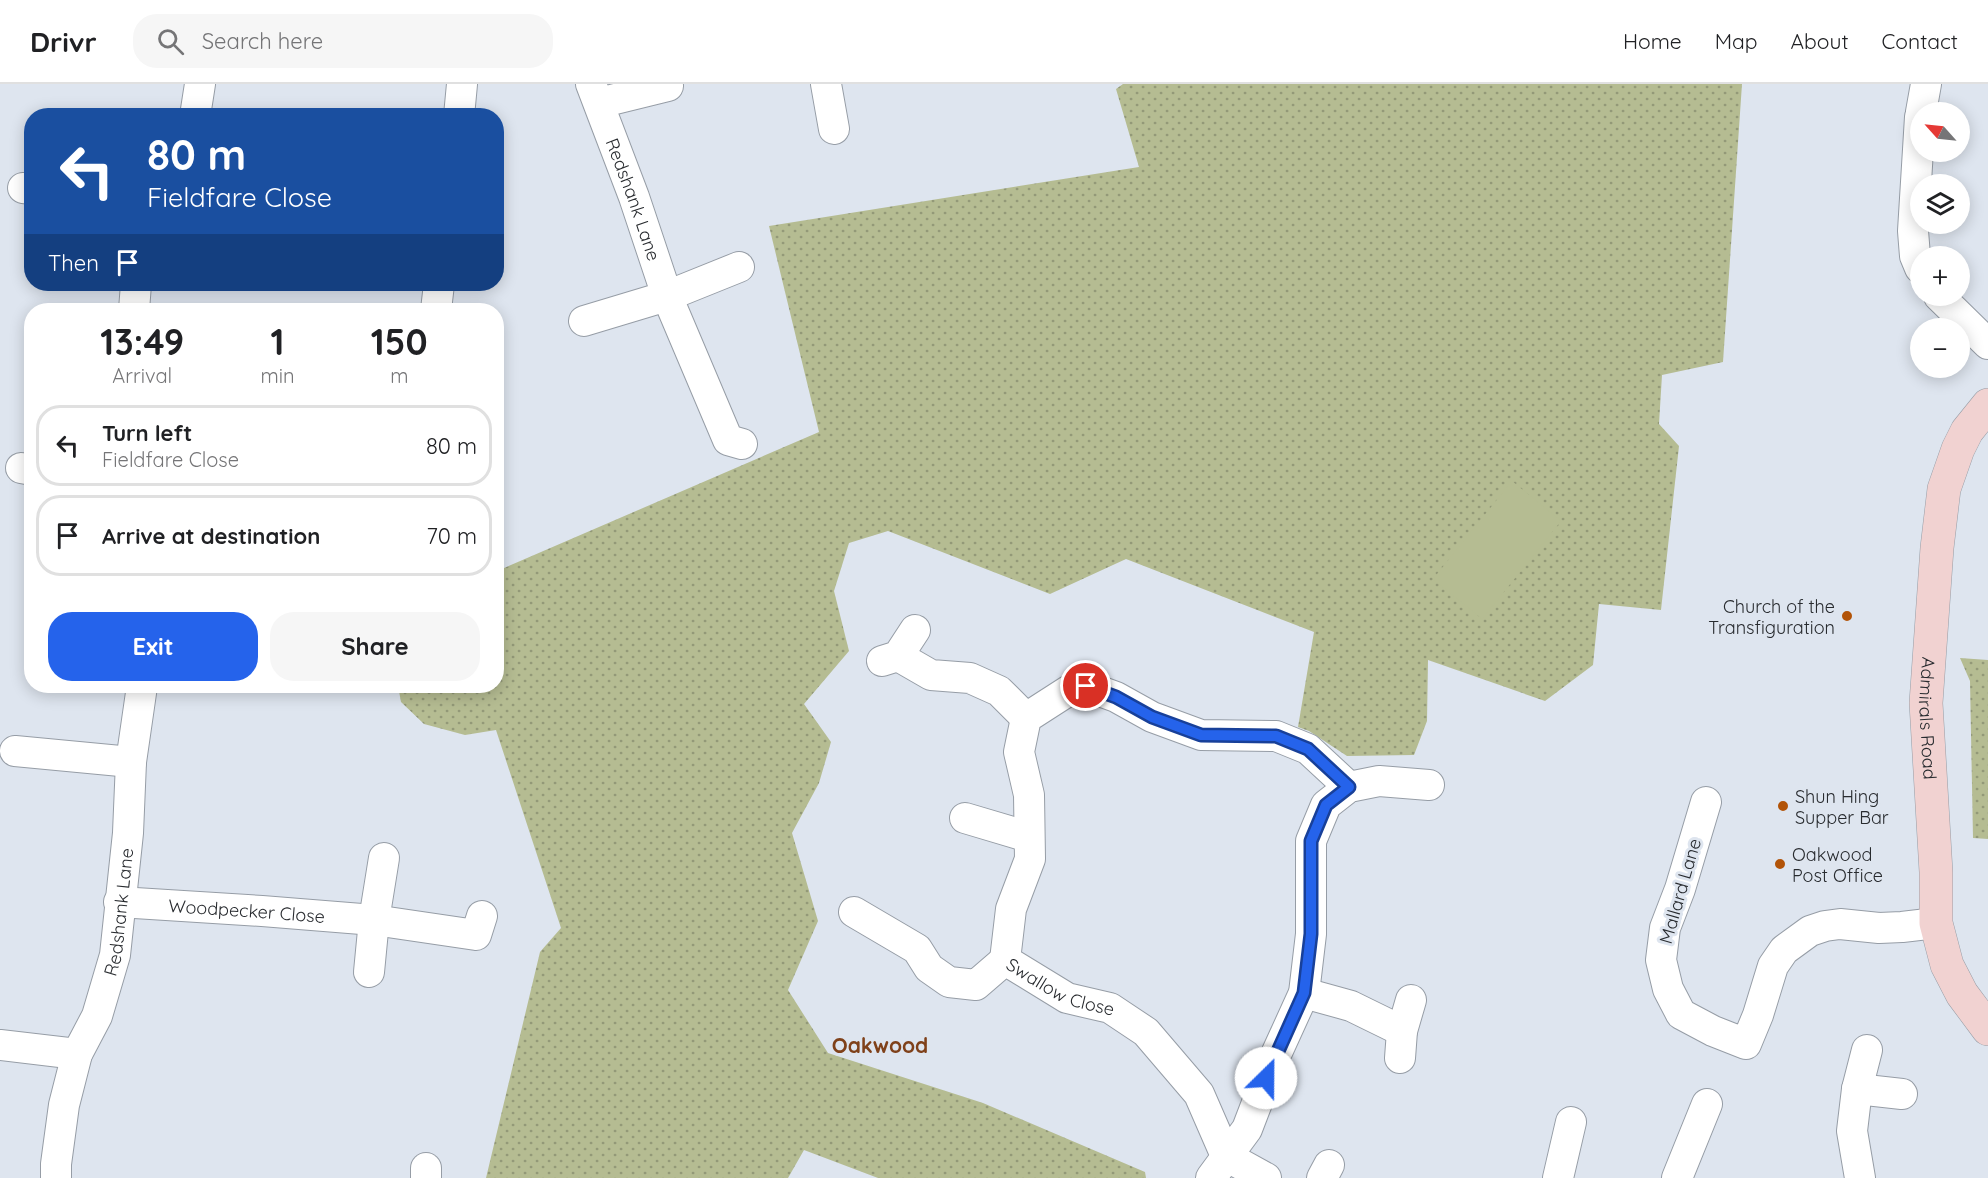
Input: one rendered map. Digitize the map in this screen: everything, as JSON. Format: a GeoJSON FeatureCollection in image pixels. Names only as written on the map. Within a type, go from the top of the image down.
{"type":"FeatureCollection","features":[{"type":"Feature","properties":{"kind":"street"},"geometry":{"type":"LineString","coordinates":[[196,108],[200,84]]}},
{"type":"Feature","properties":{"kind":"street"},"geometry":{"type":"LineString","coordinates":[[460,108],[462,84]]}},
{"type":"Feature","properties":{"kind":"street"},"geometry":{"type":"LineString","coordinates":[[826,84],[834,129]]}},
{"type":"Feature","properties":{"kind":"street"},"geometry":{"type":"LineString","coordinates":[[1923,102],[1926,84]]}},
{"type":"Feature","properties":{"kind":"street","name":"Redshank Lane"},"geometry":{"type":"LineString","coordinates":[[668,86],[595,94],[634,197],[667,296],[728,440],[742,444]]}},
{"type":"Feature","properties":{"kind":"street"},"geometry":{"type":"LineString","coordinates":[[1914,246],[1917,162]]}},
{"type":"Feature","properties":{"kind":"street"},"geometry":{"type":"LineString","coordinates":[[584,321],[667,296],[739,267]]}},
{"type":"Feature","properties":{"kind":"street"},"geometry":{"type":"LineString","coordinates":[[1949,306],[1988,345]]}},
{"type":"Feature","properties":{"kind":"street","name":"Admirals Road"},"geometry":{"type":"LineString","coordinates":[[1988,405],[1967,431],[1944,489],[1937,548],[1926,703],[1936,872],[1936,923],[1947,965],[1962,994],[1988,1029]]}},
{"type":"Feature","properties":{"kind":"street"},"geometry":{"type":"LineString","coordinates":[[915,630],[890,658],[931,675],[970,678],[999,691],[1026,718]]}},
{"type":"Feature","properties":{"kind":"street"},"geometry":{"type":"LineString","coordinates":[[1005,960],[1011,909],[1030,859],[1029,795],[1019,752],[1026,718],[1068,691],[1086,686],[1116,697],[1152,717],[1201,735],[1276,736],[1308,749],[1349,787]]}},
{"type":"Feature","properties":{"kind":"street","name":"Redshank Lane"},"geometry":{"type":"LineString","coordinates":[[56,1178],[64,1105],[77,1054],[97,1016],[115,955],[128,833],[130,762],[141,693]]}},
{"type":"Feature","properties":{"kind":"street"},"geometry":{"type":"LineString","coordinates":[[15,751],[130,762]]}},
{"type":"Feature","properties":{"kind":"street"},"geometry":{"type":"LineString","coordinates":[[1266,1178],[1219,1167],[1246,1128],[1304,993],[1311,934],[1311,841],[1326,805],[1349,787],[1379,781],[1429,785]]}},
{"type":"Feature","properties":{"kind":"street","name":"Mallard Lane"},"geometry":{"type":"LineString","coordinates":[[1706,802],[1680,889],[1665,928],[1661,960],[1668,989],[1681,1014],[1743,1050],[1758,1015],[1773,966],[1784,950],[1810,931],[1840,924],[1879,928],[1936,923]]}},
{"type":"Feature","properties":{"kind":"street"},"geometry":{"type":"LineString","coordinates":[[965,818],[1029,837]]}},
{"type":"Feature","properties":{"kind":"street"},"geometry":{"type":"LineString","coordinates":[[369,972],[374,920],[384,858]]}},
{"type":"Feature","properties":{"kind":"street","name":"Woodpecker Close"},"geometry":{"type":"LineString","coordinates":[[120,902],[374,920],[476,935],[482,915]]}},
{"type":"Feature","properties":{"kind":"street","name":"Swallow Close"},"geometry":{"type":"LineString","coordinates":[[852,906],[917,949],[929,968],[948,982],[976,984],[1005,960],[1067,998],[1110,1008],[1146,1032],[1199,1094],[1219,1167]]}},
{"type":"Feature","properties":{"kind":"street"},"geometry":{"type":"LineString","coordinates":[[1304,993],[1351,1006],[1401,1044],[1411,1000]]}},
{"type":"Feature","properties":{"kind":"street"},"geometry":{"type":"LineString","coordinates":[[0,1045],[77,1054]]}},
{"type":"Feature","properties":{"kind":"street"},"geometry":{"type":"LineString","coordinates":[[1860,1178],[1852,1131],[1857,1089],[1867,1050]]}},
{"type":"Feature","properties":{"kind":"street"},"geometry":{"type":"LineString","coordinates":[[1857,1089],[1902,1094]]}},
{"type":"Feature","properties":{"kind":"street"},"geometry":{"type":"LineString","coordinates":[[1677,1178],[1707,1104]]}},
{"type":"Feature","properties":{"kind":"street"},"geometry":{"type":"LineString","coordinates":[[1566,1176],[1571,1122]]}},
{"type":"Feature","properties":{"kind":"green space"},"geometry":{"type":"Polygon","coordinates":[[[1123,84],[1742,84],[1723,362],[1662,375],[1659,424],[1679,446],[1661,610],[1599,604],[1593,665],[1545,701],[1428,660],[1427,721],[1414,755],[1347,756],[1309,731],[1298,727],[1314,632],[1126,559],[1050,594],[888,531],[849,543],[834,591],[849,651],[804,704],[831,742],[819,783],[792,833],[818,921],[788,990],[828,1053],[983,1103],[1145,1172],[1146,1178],[878,1178],[804,1150],[788,1178],[486,1178],[540,952],[561,928],[496,730],[465,735],[424,724],[401,702],[399,693],[504,693],[504,568],[819,432],[769,226],[1139,167],[1116,89],[1123,84]]]}},
{"type":"Feature","properties":{"kind":"green space"},"geometry":{"type":"Polygon","coordinates":[[[1512,481],[1561,521],[1482,619],[1433,579],[1512,481]]]}},
{"type":"Feature","properties":{"kind":"green space"},"geometry":{"type":"Polygon","coordinates":[[[1960,658],[1988,660],[1988,839],[1973,838],[1970,681],[1960,658]]]}},
{"type":"Feature","properties":{"kind":"place","name":"Church of the Transfiguration"},"geometry":{"type":"Point","coordinates":[1847,616]}},
{"type":"Feature","properties":{"kind":"place","name":"Shun Hing Supper Bar"},"geometry":{"type":"Point","coordinates":[1783,806]}},
{"type":"Feature","properties":{"kind":"place","name":"Oakwood Post Office"},"geometry":{"type":"Point","coordinates":[1780,864]}},
{"type":"Feature","properties":{"kind":"district","name":"Oakwood"},"geometry":{"type":"Point","coordinates":[880,1045]}},
{"type":"Feature","properties":{"kind":"route"},"geometry":{"type":"LineString","coordinates":[[1086,686],[1116,697],[1152,717],[1201,735],[1276,736],[1308,749],[1349,787],[1326,805],[1311,841],[1311,934],[1304,993],[1266,1078]]}}]}
